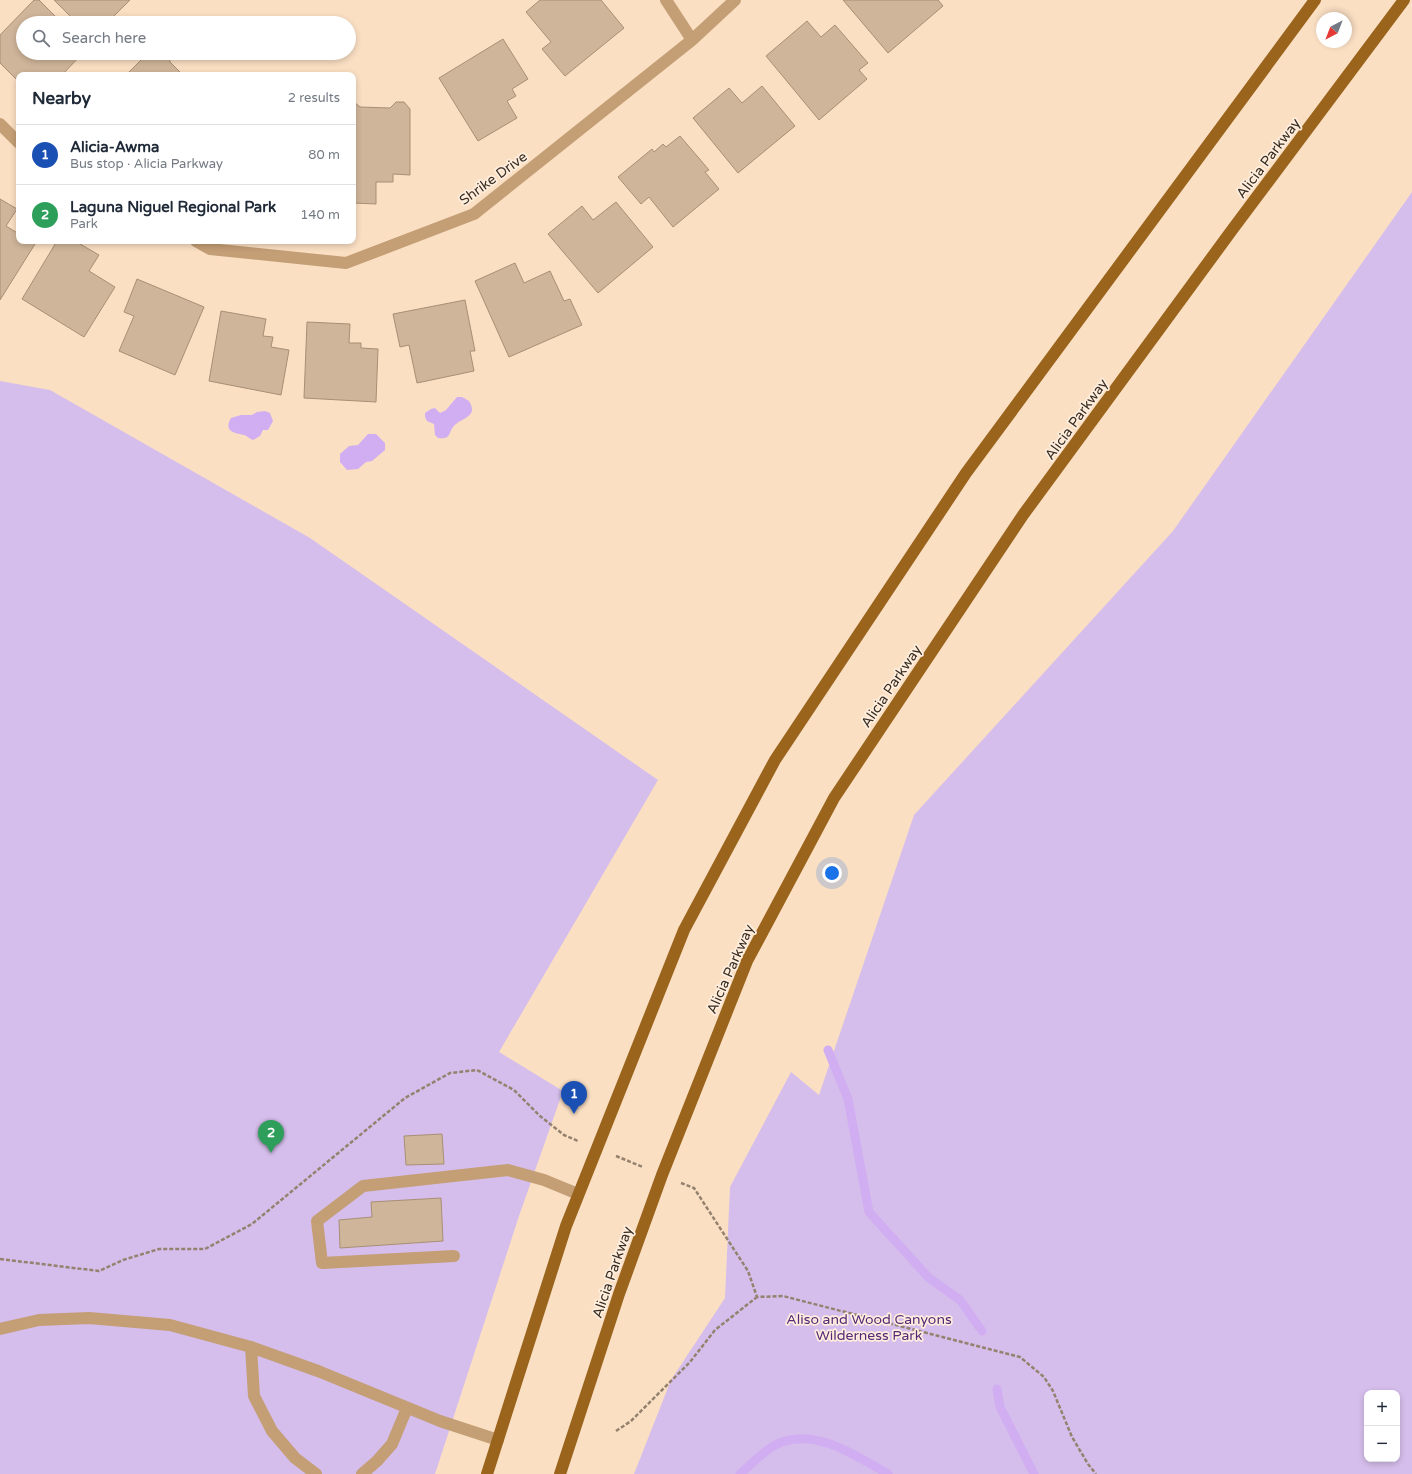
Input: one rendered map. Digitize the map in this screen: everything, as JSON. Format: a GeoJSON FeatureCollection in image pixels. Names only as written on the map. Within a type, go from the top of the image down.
{"type":"FeatureCollection","features":[{"type":"Feature","properties":{"kind":"main road"},"geometry":{"type":"LineString","coordinates":[[487,1474],[566,1226],[596,1148],[684,930],[775,760],[966,473],[1314,0]]}},
{"type":"Feature","properties":{"kind":"main road","name":"Alicia Parkway"},"geometry":{"type":"LineString","coordinates":[[560,1474],[619,1294],[662,1174],[747,961],[834,798],[1024,515],[1232,230],[1404,0]]}},
{"type":"Feature","properties":{"kind":"street"},"geometry":{"type":"LineString","coordinates":[[666,0],[692,40]]}},
{"type":"Feature","properties":{"kind":"street","name":"Shrike Drive"},"geometry":{"type":"LineString","coordinates":[[201,244],[210,249],[346,263],[474,214],[692,40],[735,0]]}},
{"type":"Feature","properties":{"kind":"street"},"geometry":{"type":"LineString","coordinates":[[0,124],[16,140]]}},
{"type":"Feature","properties":{"kind":"street"},"geometry":{"type":"LineString","coordinates":[[454,1256],[322,1263],[317,1221],[363,1186],[508,1170],[544,1180],[578,1194]]}},
{"type":"Feature","properties":{"kind":"street"},"geometry":{"type":"LineString","coordinates":[[0,1329],[39,1320],[96,1319],[170,1325],[251,1347],[318,1371],[440,1422],[498,1440]]}},
{"type":"Feature","properties":{"kind":"street"},"geometry":{"type":"LineString","coordinates":[[251,1347],[254,1396],[272,1431],[295,1458],[316,1474]]}},
{"type":"Feature","properties":{"kind":"street"},"geometry":{"type":"LineString","coordinates":[[362,1474],[377,1461],[392,1444],[407,1408]]}},
{"type":"Feature","properties":{"kind":"path"},"geometry":{"type":"LineString","coordinates":[[0,1259],[100,1271],[123,1260],[159,1249],[205,1249],[252,1224],[404,1098],[450,1073],[477,1070],[514,1090],[540,1116],[564,1136],[694,1188],[748,1271],[757,1297]]}},
{"type":"Feature","properties":{"kind":"path"},"geometry":{"type":"LineString","coordinates":[[616,1431],[631,1421],[690,1362],[715,1330],[757,1297],[783,1296],[1020,1357],[1044,1377],[1050,1386],[1072,1437],[1088,1464],[1096,1474]]}},
{"type":"Feature","properties":{"kind":"green space","name":"Aliso and Wood Canyons Wilderness Park"},"geometry":{"type":"Polygon","coordinates":[[[1412,192],[1412,1474],[634,1474],[671,1380],[725,1298],[730,1187],[791,1072],[819,1095],[914,815],[1173,531],[1412,192]]]}},
{"type":"Feature","properties":{"kind":"green space"},"geometry":{"type":"Polygon","coordinates":[[[0,381],[50,390],[310,538],[658,780],[499,1052],[563,1091],[519,1216],[435,1474],[0,1474],[0,381]]]}},
{"type":"Feature","properties":{"kind":"shaded area"},"geometry":{"type":"Polygon","coordinates":[[[457,397],[462,397],[469,401],[472,410],[471,413],[453,427],[446,438],[438,438],[435,435],[434,424],[427,421],[425,413],[435,408],[440,413],[446,410],[457,397]]]}},
{"type":"Feature","properties":{"kind":"shaded area"},"geometry":{"type":"Polygon","coordinates":[[[265,411],[270,413],[273,421],[268,430],[263,430],[260,436],[253,440],[229,429],[228,426],[231,418],[241,415],[252,415],[257,412],[265,411]]]}},
{"type":"Feature","properties":{"kind":"shaded area"},"geometry":{"type":"Polygon","coordinates":[[[368,434],[376,434],[385,443],[385,450],[372,461],[366,462],[358,469],[347,470],[340,462],[340,454],[349,446],[358,445],[368,434]]]}},
{"type":"Feature","properties":{"kind":"building"},"geometry":{"type":"Polygon","coordinates":[[[34,0],[39,0],[55,16],[18,16],[34,0]]]}},
{"type":"Feature","properties":{"kind":"building"},"geometry":{"type":"Polygon","coordinates":[[[54,0],[130,0],[114,16],[70,16],[54,0]]]}},
{"type":"Feature","properties":{"kind":"building"},"geometry":{"type":"Polygon","coordinates":[[[540,0],[601,0],[624,28],[565,76],[542,49],[551,42],[526,12],[540,0]]]}},
{"type":"Feature","properties":{"kind":"building"},"geometry":{"type":"Polygon","coordinates":[[[843,0],[938,0],[943,6],[888,53],[843,0]]]}},
{"type":"Feature","properties":{"kind":"building"},"geometry":{"type":"Polygon","coordinates":[[[16,19],[16,60],[76,60],[65,72],[16,72],[16,79],[0,63],[0,35],[16,19]]]}},
{"type":"Feature","properties":{"kind":"building"},"geometry":{"type":"Polygon","coordinates":[[[807,21],[821,37],[835,25],[868,63],[859,70],[867,79],[819,120],[766,56],[807,21]]]}},
{"type":"Feature","properties":{"kind":"building"},"geometry":{"type":"Polygon","coordinates":[[[503,39],[528,79],[512,89],[516,96],[507,101],[517,118],[478,141],[439,78],[503,39]]]}},
{"type":"Feature","properties":{"kind":"building"},"geometry":{"type":"Polygon","coordinates":[[[141,60],[170,60],[180,72],[129,72],[141,60]]]}},
{"type":"Feature","properties":{"kind":"building"},"geometry":{"type":"Polygon","coordinates":[[[762,86],[795,126],[738,173],[693,118],[729,88],[742,103],[762,86]]]}},
{"type":"Feature","properties":{"kind":"building"},"geometry":{"type":"Polygon","coordinates":[[[396,102],[404,102],[410,109],[410,175],[393,174],[393,182],[376,182],[376,204],[356,203],[356,104],[360,107],[390,108],[396,102]]]}},
{"type":"Feature","properties":{"kind":"building"},"geometry":{"type":"Polygon","coordinates":[[[680,136],[709,170],[705,172],[719,189],[673,227],[649,197],[641,204],[618,177],[652,149],[654,152],[663,144],[666,147],[680,136]]]}},
{"type":"Feature","properties":{"kind":"building"},"geometry":{"type":"Polygon","coordinates":[[[0,199],[16,208],[6,226],[16,232],[16,244],[35,244],[0,300],[0,199]]]}},
{"type":"Feature","properties":{"kind":"building"},"geometry":{"type":"Polygon","coordinates":[[[616,202],[653,247],[598,293],[548,234],[582,206],[593,220],[616,202]]]}},
{"type":"Feature","properties":{"kind":"building"},"geometry":{"type":"Polygon","coordinates":[[[55,244],[80,244],[99,255],[89,271],[115,287],[84,337],[22,299],[55,244]]]}},
{"type":"Feature","properties":{"kind":"building"},"geometry":{"type":"Polygon","coordinates":[[[515,263],[524,283],[550,271],[564,301],[570,299],[582,325],[509,357],[475,281],[515,263]]]}},
{"type":"Feature","properties":{"kind":"building"},"geometry":{"type":"Polygon","coordinates":[[[137,279],[204,307],[175,375],[119,351],[134,316],[124,312],[137,279]]]}},
{"type":"Feature","properties":{"kind":"building"},"geometry":{"type":"Polygon","coordinates":[[[465,300],[475,351],[470,351],[474,371],[417,383],[409,345],[400,347],[393,314],[465,300]]]}},
{"type":"Feature","properties":{"kind":"building"},"geometry":{"type":"Polygon","coordinates":[[[221,311],[266,319],[263,336],[273,337],[271,347],[289,350],[281,395],[209,381],[221,311]]]}},
{"type":"Feature","properties":{"kind":"building"},"geometry":{"type":"Polygon","coordinates":[[[307,322],[350,324],[349,343],[361,343],[361,348],[378,349],[376,402],[304,398],[307,322]]]}},
{"type":"Feature","properties":{"kind":"building"},"geometry":{"type":"Polygon","coordinates":[[[442,1134],[444,1164],[406,1165],[404,1136],[442,1134]]]}},
{"type":"Feature","properties":{"kind":"building"},"geometry":{"type":"Polygon","coordinates":[[[441,1198],[443,1241],[340,1248],[339,1220],[372,1217],[371,1202],[441,1198]]]}},
{"type":"Feature","properties":{"kind":"waterway"},"geometry":{"type":"LineString","coordinates":[[828,1050],[848,1099],[869,1212],[929,1278],[960,1300],[982,1331]]}},
{"type":"Feature","properties":{"kind":"waterway"},"geometry":{"type":"LineString","coordinates":[[997,1389],[1000,1407],[1034,1474]]}},
{"type":"Feature","properties":{"kind":"waterway"},"geometry":{"type":"LineString","coordinates":[[740,1474],[776,1444],[796,1439],[810,1439],[837,1447],[851,1453],[888,1474]]}},
{"type":"Feature","properties":{"kind":"place","name":"Alicia-Awma"},"geometry":{"type":"Point","coordinates":[574,1114]}},
{"type":"Feature","properties":{"kind":"place","name":"Laguna Niguel Regional Park"},"geometry":{"type":"Point","coordinates":[271,1153]}}]}
